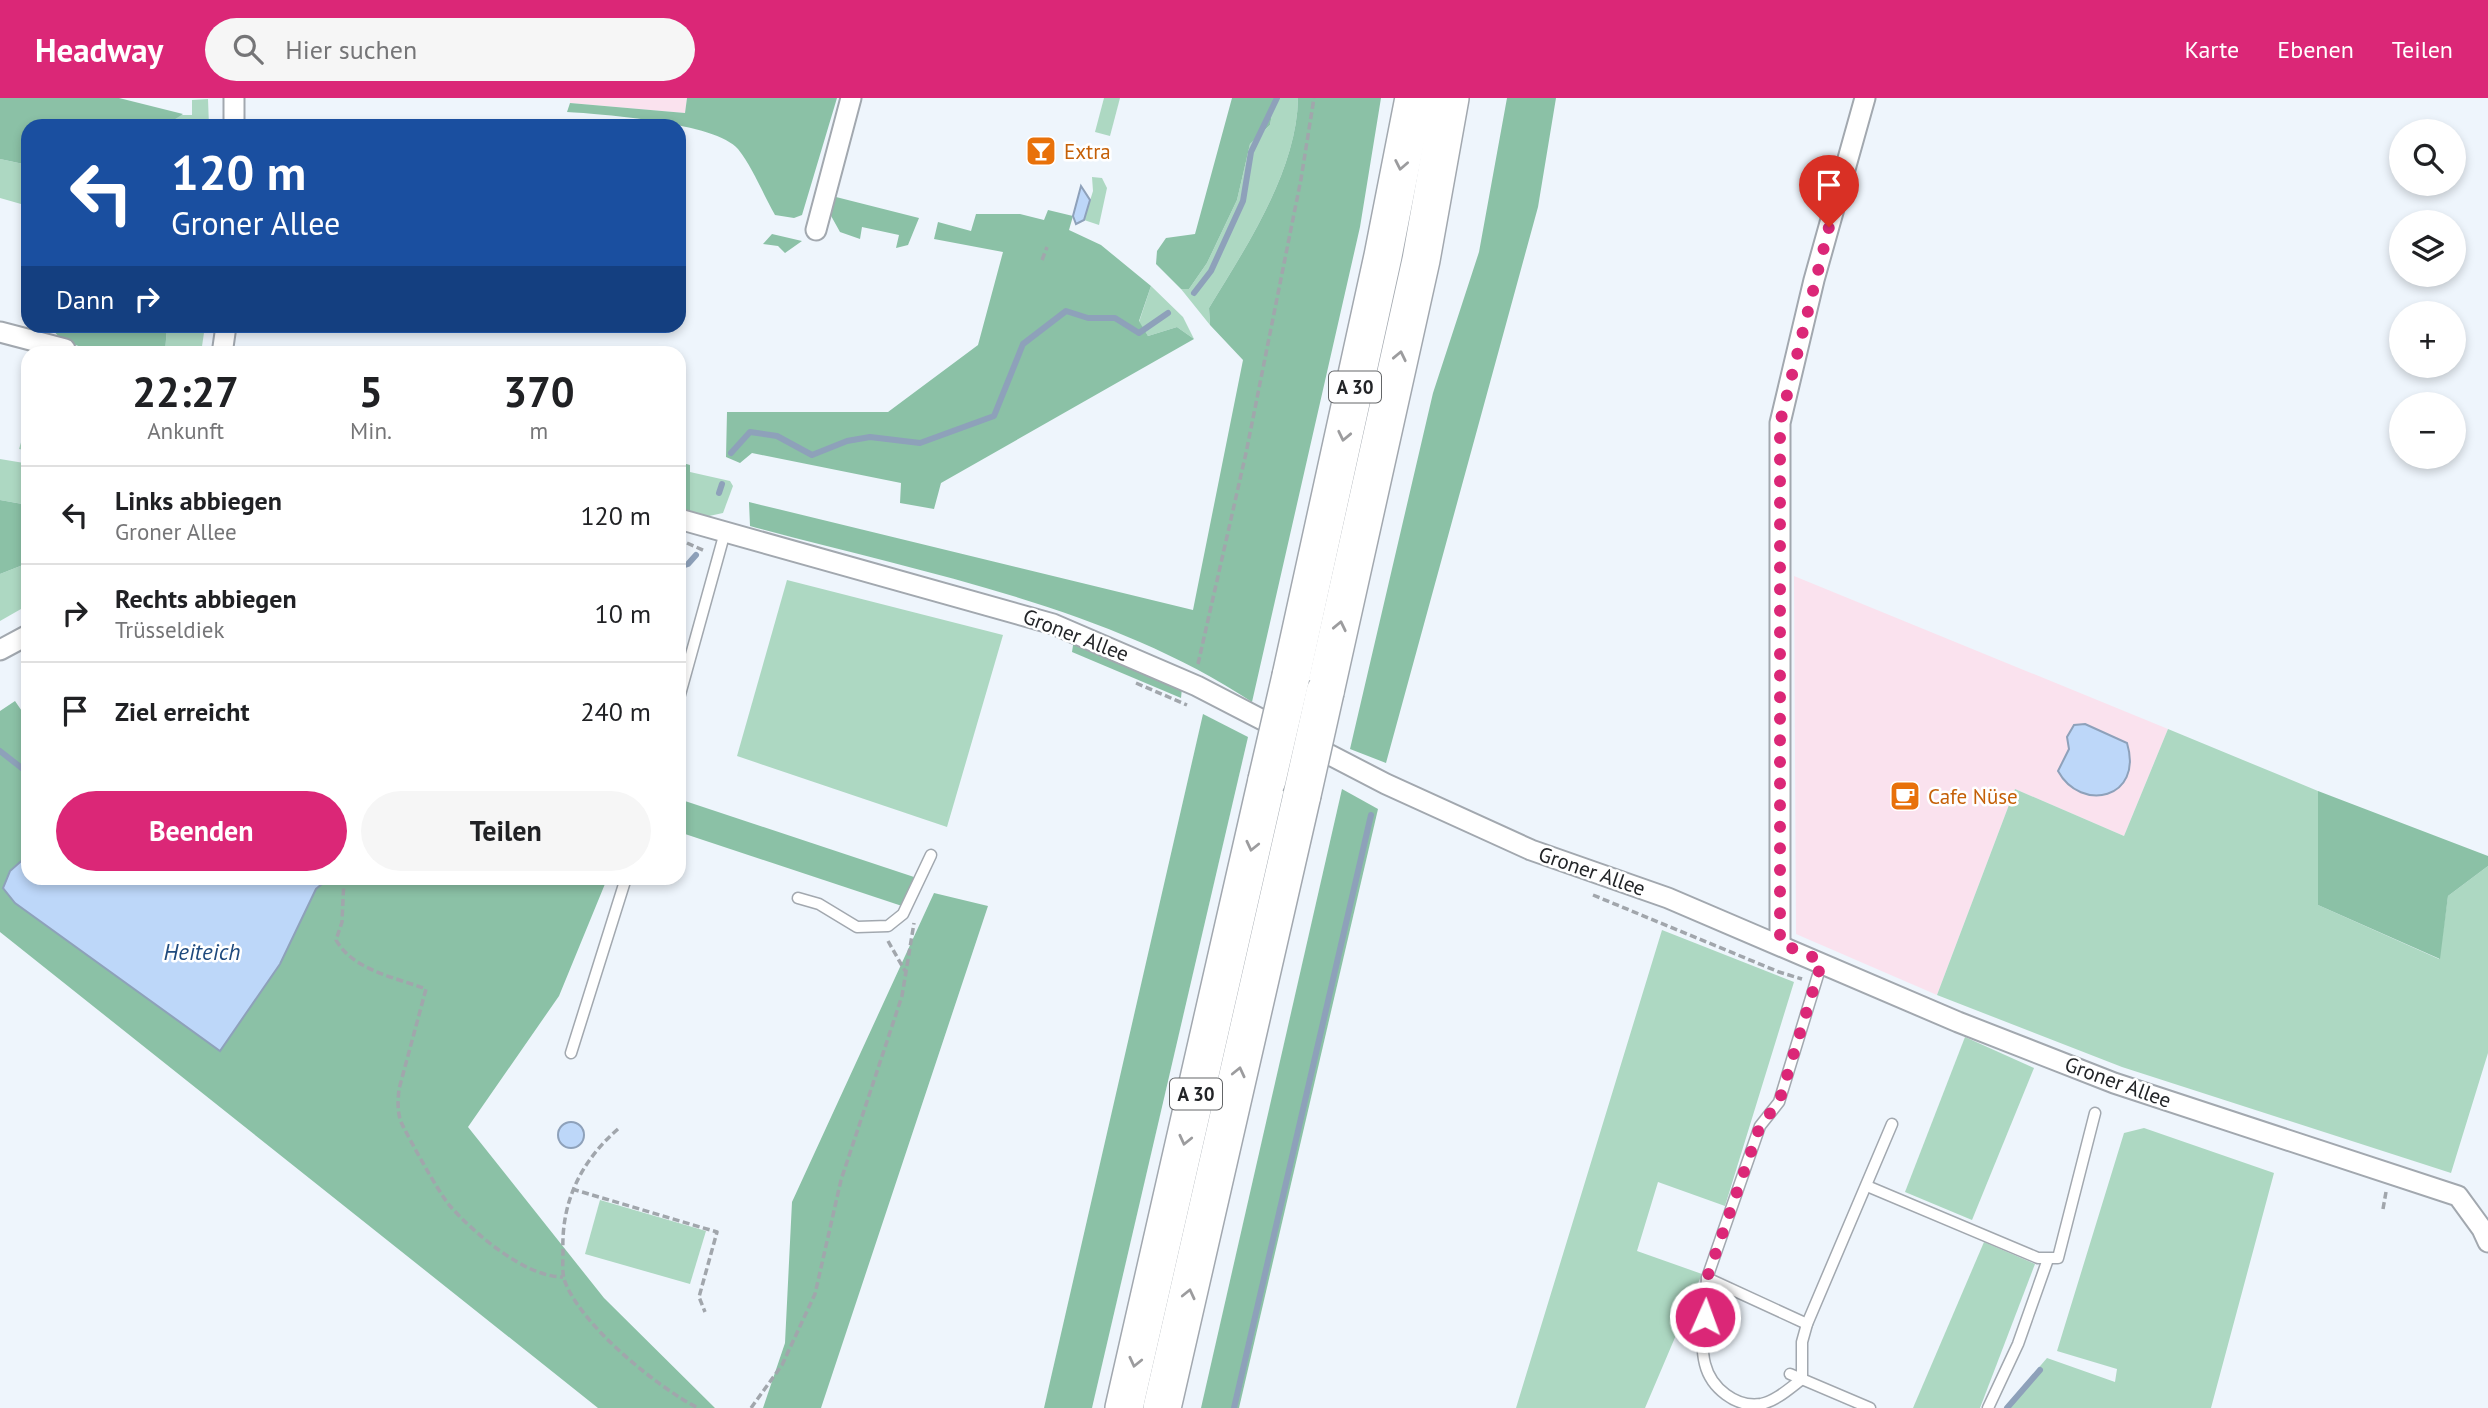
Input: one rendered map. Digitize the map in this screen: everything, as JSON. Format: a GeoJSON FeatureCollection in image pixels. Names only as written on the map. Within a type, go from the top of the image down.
{"type":"FeatureCollection","features":[{"type":"Feature","properties":{"kind":"highway","name":"A 30"},"geometry":{"type":"LineString","coordinates":[[1124,1408],[1291,676],[1383,256],[1414,98]]}},
{"type":"Feature","properties":{"kind":"highway","name":"A 30"},"geometry":{"type":"LineString","coordinates":[[1163,1408],[1421,260],[1450,98]]}},
{"type":"Feature","properties":{"kind":"street"},"geometry":{"type":"LineString","coordinates":[[234,98],[234,119]]}},
{"type":"Feature","properties":{"kind":"street"},"geometry":{"type":"LineString","coordinates":[[816,230],[851,98]]}},
{"type":"Feature","properties":{"kind":"street"},"geometry":{"type":"LineString","coordinates":[[1780,943],[1780,423],[1814,280],[1865,98]]}},
{"type":"Feature","properties":{"kind":"street"},"geometry":{"type":"LineString","coordinates":[[0,332],[37,337],[58,346]]}},
{"type":"Feature","properties":{"kind":"street","name":"Groner Allee"},"geometry":{"type":"LineString","coordinates":[[686,521],[1053,624],[1197,686],[1386,784],[1531,850],[1668,898],[1780,943],[1958,1022],[2114,1083],[2458,1196],[2482,1228],[2488,1242]]}},
{"type":"Feature","properties":{"kind":"street"},"geometry":{"type":"LineString","coordinates":[[0,650],[21,639]]}},
{"type":"Feature","properties":{"kind":"lane"},"geometry":{"type":"LineString","coordinates":[[686,673],[725,532]]}},
{"type":"Feature","properties":{"kind":"lane"},"geometry":{"type":"LineString","coordinates":[[798,898],[819,904],[857,927],[888,926],[903,914],[914,896],[931,855]]}},
{"type":"Feature","properties":{"kind":"lane"},"geometry":{"type":"LineString","coordinates":[[571,1053],[624,885]]}},
{"type":"Feature","properties":{"kind":"lane"},"geometry":{"type":"LineString","coordinates":[[1802,1379],[1763,1404],[1747,1405],[1728,1398],[1715,1385],[1704,1364],[1707,1278],[1760,1126],[1779,1102],[1822,961]]}},
{"type":"Feature","properties":{"kind":"lane"},"geometry":{"type":"LineString","coordinates":[[1867,1186],[2038,1258],[2058,1258],[2063,1249],[2095,1113]]}},
{"type":"Feature","properties":{"kind":"lane"},"geometry":{"type":"LineString","coordinates":[[1802,1379],[1802,1342],[1807,1324],[1892,1124]]}},
{"type":"Feature","properties":{"kind":"lane"},"geometry":{"type":"LineString","coordinates":[[1988,1408],[2018,1343],[2048,1259]]}},
{"type":"Feature","properties":{"kind":"lane"},"geometry":{"type":"LineString","coordinates":[[1707,1278],[1807,1324]]}},
{"type":"Feature","properties":{"kind":"lane"},"geometry":{"type":"LineString","coordinates":[[1790,1374],[1870,1408]]}},
{"type":"Feature","properties":{"kind":"path"},"geometry":{"type":"LineString","coordinates":[[1197,686],[1199,653],[1246,453],[1301,179],[1314,98]]}},
{"type":"Feature","properties":{"kind":"path"},"geometry":{"type":"LineString","coordinates":[[1042,260],[1047,247]]}},
{"type":"Feature","properties":{"kind":"path"},"geometry":{"type":"LineString","coordinates":[[686,543],[720,554]]}},
{"type":"Feature","properties":{"kind":"path"},"geometry":{"type":"LineString","coordinates":[[1135,683],[1184,704]]}},
{"type":"Feature","properties":{"kind":"path"},"geometry":{"type":"LineString","coordinates":[[344,885],[342,922],[336,940],[344,954],[355,962],[426,989],[398,1089],[397,1105],[401,1121],[448,1204],[471,1227],[508,1257],[553,1277],[563,1277]]}},
{"type":"Feature","properties":{"kind":"path"},"geometry":{"type":"LineString","coordinates":[[751,1408],[782,1365],[815,1294],[841,1180],[902,996],[914,930],[914,896]]}},
{"type":"Feature","properties":{"kind":"path"},"geometry":{"type":"LineString","coordinates":[[880,928],[906,973]]}},
{"type":"Feature","properties":{"kind":"path"},"geometry":{"type":"LineString","coordinates":[[618,1129],[589,1161],[572,1189],[562,1232],[563,1277],[582,1310],[649,1378],[698,1408]]}},
{"type":"Feature","properties":{"kind":"path"},"geometry":{"type":"LineString","coordinates":[[572,1189],[717,1232],[699,1297],[705,1312]]}},
{"type":"Feature","properties":{"kind":"shaded area"},"geometry":{"type":"Polygon","coordinates":[[[570,98],[687,98],[685,113],[570,103],[570,98]]]}},
{"type":"Feature","properties":{"kind":"shaded area"},"geometry":{"type":"Polygon","coordinates":[[[1794,576],[2168,729],[2124,836],[2015,789],[1937,995],[1796,934],[1794,576]]]}},
{"type":"Feature","properties":{"kind":"green space"},"geometry":{"type":"Polygon","coordinates":[[[0,98],[119,98],[183,114],[175,119],[21,119],[21,164],[0,159],[0,98]]]}},
{"type":"Feature","properties":{"kind":"green space"},"geometry":{"type":"Polygon","coordinates":[[[687,98],[837,98],[802,215],[794,218],[775,215],[738,149],[726,140],[686,127],[686,119],[636,119],[567,112],[570,103],[685,113],[687,98]]]}},
{"type":"Feature","properties":{"kind":"green space"},"geometry":{"type":"Polygon","coordinates":[[[1104,98],[1120,98],[1110,136],[1095,132],[1104,98]]]}},
{"type":"Feature","properties":{"kind":"green space"},"geometry":{"type":"Polygon","coordinates":[[[1232,98],[1275,98],[1270,125],[1250,144],[1237,200],[1207,263],[1189,289],[1181,289],[1156,264],[1157,251],[1166,238],[1195,234],[1232,98]]]}},
{"type":"Feature","properties":{"kind":"green space"},"geometry":{"type":"Polygon","coordinates":[[[1275,98],[1298,98],[1289,153],[1267,208],[1209,308],[1210,325],[1181,289],[1189,289],[1207,263],[1237,200],[1250,144],[1270,125],[1275,98]]]}},
{"type":"Feature","properties":{"kind":"green space"},"geometry":{"type":"Polygon","coordinates":[[[1298,98],[1381,98],[1360,227],[1252,702],[1196,669],[1136,640],[1074,616],[944,576],[750,526],[749,502],[1193,610],[1243,360],[1210,325],[1209,308],[1253,234],[1279,180],[1289,153],[1298,98]]]}},
{"type":"Feature","properties":{"kind":"green space"},"geometry":{"type":"Polygon","coordinates":[[[1507,98],[1556,98],[1538,207],[1386,763],[1350,749],[1433,393],[1479,252],[1507,98]]]}},
{"type":"Feature","properties":{"kind":"green space"},"geometry":{"type":"Polygon","coordinates":[[[208,99],[209,119],[173,119],[178,115],[192,115],[192,100],[208,99]]]}},
{"type":"Feature","properties":{"kind":"green space"},"geometry":{"type":"Polygon","coordinates":[[[0,159],[21,164],[21,204],[0,198],[0,159]]]}},
{"type":"Feature","properties":{"kind":"green space"},"geometry":{"type":"Polygon","coordinates":[[[1092,177],[1102,178],[1107,188],[1099,225],[1084,220],[1093,191],[1092,177]]]}},
{"type":"Feature","properties":{"kind":"green space"},"geometry":{"type":"Polygon","coordinates":[[[836,197],[919,218],[908,245],[896,248],[899,235],[862,227],[860,239],[840,232],[830,214],[836,197]]]}},
{"type":"Feature","properties":{"kind":"green space"},"geometry":{"type":"Polygon","coordinates":[[[1048,210],[1073,216],[1069,230],[1101,245],[1151,286],[1139,321],[1148,336],[1177,327],[1194,339],[941,483],[934,509],[900,503],[901,483],[752,453],[740,463],[726,457],[727,412],[888,412],[978,345],[1003,252],[934,239],[938,222],[971,231],[976,214],[1020,214],[1044,220],[1048,210]]]}},
{"type":"Feature","properties":{"kind":"green space"},"geometry":{"type":"Polygon","coordinates":[[[772,234],[802,241],[785,253],[778,246],[763,244],[772,234]]]}},
{"type":"Feature","properties":{"kind":"green space"},"geometry":{"type":"Polygon","coordinates":[[[1151,286],[1183,317],[1194,339],[1177,327],[1148,336],[1139,322],[1151,286]]]}},
{"type":"Feature","properties":{"kind":"green space"},"geometry":{"type":"Polygon","coordinates":[[[56,333],[166,333],[166,346],[79,346],[56,333]]]}},
{"type":"Feature","properties":{"kind":"green space"},"geometry":{"type":"Polygon","coordinates":[[[166,333],[204,333],[202,346],[166,346],[166,333]]]}},
{"type":"Feature","properties":{"kind":"green space"},"geometry":{"type":"Polygon","coordinates":[[[0,459],[21,462],[21,504],[0,500],[0,459]]]}},
{"type":"Feature","properties":{"kind":"green space"},"geometry":{"type":"Polygon","coordinates":[[[686,464],[690,465],[690,512],[686,511],[686,464]]]}},
{"type":"Feature","properties":{"kind":"green space"},"geometry":{"type":"Polygon","coordinates":[[[690,472],[730,481],[733,486],[723,513],[709,516],[690,512],[690,472]]]}},
{"type":"Feature","properties":{"kind":"green space"},"geometry":{"type":"Polygon","coordinates":[[[0,500],[21,504],[21,566],[0,574],[0,500]]]}},
{"type":"Feature","properties":{"kind":"green space"},"geometry":{"type":"Polygon","coordinates":[[[21,566],[21,609],[0,621],[0,574],[21,566]]]}},
{"type":"Feature","properties":{"kind":"green space"},"geometry":{"type":"Polygon","coordinates":[[[787,580],[1003,635],[947,827],[737,756],[787,580]]]}},
{"type":"Feature","properties":{"kind":"green space"},"geometry":{"type":"Polygon","coordinates":[[[1074,639],[1182,688],[1181,698],[1072,652],[1074,639]]]}},
{"type":"Feature","properties":{"kind":"green space"},"geometry":{"type":"Polygon","coordinates":[[[15,701],[21,710],[21,885],[605,885],[559,996],[468,1127],[604,1298],[715,1408],[598,1408],[0,932],[0,711],[15,701]]]}},
{"type":"Feature","properties":{"kind":"green space"},"geometry":{"type":"Polygon","coordinates":[[[1203,714],[1248,737],[1092,1408],[1044,1408],[1203,714]]]}},
{"type":"Feature","properties":{"kind":"green space"},"geometry":{"type":"Polygon","coordinates":[[[2168,729],[2318,791],[2318,905],[2439,959],[2448,896],[2488,866],[2488,1053],[2451,1173],[2122,1067],[1937,995],[2015,789],[2124,836],[2168,729]]]}},
{"type":"Feature","properties":{"kind":"green space"},"geometry":{"type":"Polygon","coordinates":[[[1342,789],[1378,809],[1239,1408],[1201,1408],[1342,789]]]}},
{"type":"Feature","properties":{"kind":"green space"},"geometry":{"type":"Polygon","coordinates":[[[2318,791],[2488,856],[2488,866],[2448,896],[2440,959],[2318,905],[2318,791]]]}},
{"type":"Feature","properties":{"kind":"green space"},"geometry":{"type":"Polygon","coordinates":[[[686,801],[914,877],[905,907],[686,834],[686,801]]]}},
{"type":"Feature","properties":{"kind":"green space"},"geometry":{"type":"Polygon","coordinates":[[[934,893],[988,906],[821,1408],[763,1408],[785,1343],[792,1202],[934,893]]]}},
{"type":"Feature","properties":{"kind":"green space"},"geometry":{"type":"Polygon","coordinates":[[[1662,930],[1794,982],[1725,1206],[1658,1182],[1637,1251],[1702,1274],[1645,1408],[1516,1408],[1662,930]]]}},
{"type":"Feature","properties":{"kind":"green space"},"geometry":{"type":"Polygon","coordinates":[[[1965,1037],[2034,1068],[1972,1220],[1905,1192],[1965,1037]]]}},
{"type":"Feature","properties":{"kind":"green space"},"geometry":{"type":"Polygon","coordinates":[[[2144,1128],[2274,1173],[2211,1408],[2004,1408],[2047,1358],[2115,1382],[2117,1369],[2057,1351],[2124,1133],[2144,1128]]]}},
{"type":"Feature","properties":{"kind":"green space"},"geometry":{"type":"Polygon","coordinates":[[[600,1200],[706,1231],[690,1284],[585,1254],[600,1200]]]}},
{"type":"Feature","properties":{"kind":"green space"},"geometry":{"type":"Polygon","coordinates":[[[1984,1242],[2035,1264],[1980,1408],[1913,1408],[1984,1242]]]}},
{"type":"Feature","properties":{"kind":"water"},"geometry":{"type":"Polygon","coordinates":[[[1081,186],[1090,200],[1084,220],[1076,224],[1073,216],[1081,186]]]}},
{"type":"Feature","properties":{"kind":"water"},"geometry":{"type":"Polygon","coordinates":[[[2085,724],[2127,743],[2130,762],[2127,777],[2119,788],[2108,794],[2081,792],[2068,784],[2058,771],[2069,749],[2067,737],[2074,725],[2085,724]]]}},
{"type":"Feature","properties":{"kind":"water","name":"Heiteich"},"geometry":{"type":"Polygon","coordinates":[[[21,861],[21,885],[321,885],[316,889],[280,964],[220,1051],[15,903],[3,888],[10,871],[21,861]]]}},
{"type":"Feature","properties":{"kind":"water"},"geometry":{"type":"Polygon","coordinates":[[[571,1122],[580,1126],[584,1135],[580,1144],[571,1148],[562,1144],[558,1135],[562,1126],[571,1122]]]}},
{"type":"Feature","properties":{"kind":"waterway"},"geometry":{"type":"LineString","coordinates":[[1194,293],[1211,271],[1243,201],[1251,152],[1277,98]]}},
{"type":"Feature","properties":{"kind":"waterway"},"geometry":{"type":"LineString","coordinates":[[731,453],[750,432],[777,436],[812,455],[847,441],[870,437],[920,443],[994,416],[1023,344],[1066,311],[1088,318],[1115,318],[1139,333],[1168,313]]}},
{"type":"Feature","properties":{"kind":"waterway"},"geometry":{"type":"LineString","coordinates":[[719,493],[722,484]]}},
{"type":"Feature","properties":{"kind":"waterway"},"geometry":{"type":"LineString","coordinates":[[686,565],[696,555]]}},
{"type":"Feature","properties":{"kind":"waterway"},"geometry":{"type":"LineString","coordinates":[[0,751],[21,768]]}},
{"type":"Feature","properties":{"kind":"waterway"},"geometry":{"type":"LineString","coordinates":[[1234,1408],[1371,815]]}},
{"type":"Feature","properties":{"kind":"waterway"},"geometry":{"type":"LineString","coordinates":[[2007,1408],[2040,1370]]}},
{"type":"Feature","properties":{"kind":"place","name":"Extra"},"geometry":{"type":"Point","coordinates":[1041,151]}},
{"type":"Feature","properties":{"kind":"place","name":"Cafe Nüse"},"geometry":{"type":"Point","coordinates":[1905,796]}},
{"type":"Feature","properties":{"kind":"route"},"geometry":{"type":"LineString","coordinates":[[1705,1317],[1707,1278],[1760,1126],[1779,1102],[1822,961],[1780,943],[1778,532],[1780,423],[1791,369],[1829,227]]}}]}
